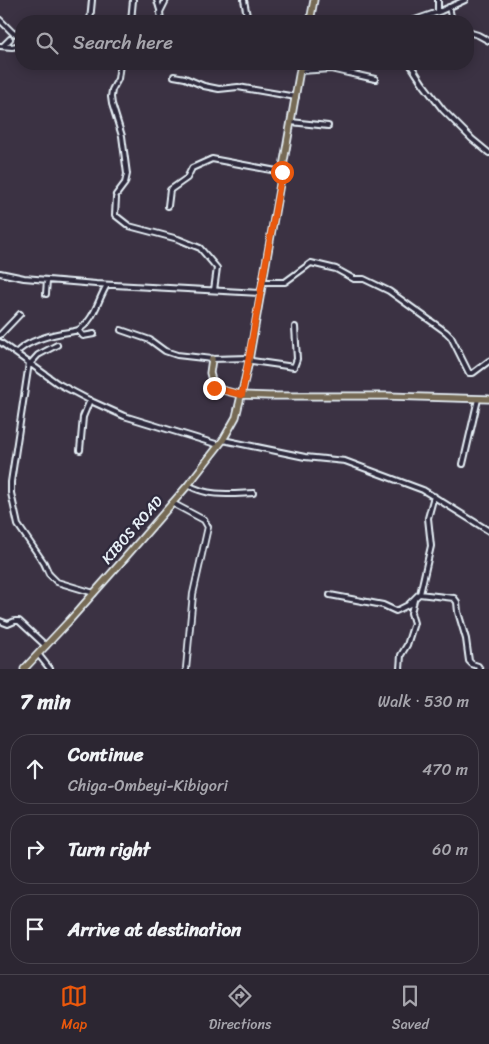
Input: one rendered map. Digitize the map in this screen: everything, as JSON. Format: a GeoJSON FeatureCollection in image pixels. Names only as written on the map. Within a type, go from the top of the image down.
{"type":"FeatureCollection","features":[{"type":"Feature","properties":{"kind":"main road"},"geometry":{"type":"LineString","coordinates":[[311,15],[314,0]]}},
{"type":"Feature","properties":{"kind":"main road","name":"KIBOS ROAD"},"geometry":{"type":"LineString","coordinates":[[24,669],[94,593],[188,485],[221,442],[236,417],[249,359],[300,71]]}},
{"type":"Feature","properties":{"kind":"main road"},"geometry":{"type":"LineString","coordinates":[[212,359],[210,373],[214,388],[242,395],[489,399]]}},
{"type":"Feature","properties":{"kind":"street"},"geometry":{"type":"LineString","coordinates":[[91,15],[92,0]]}},
{"type":"Feature","properties":{"kind":"street"},"geometry":{"type":"LineString","coordinates":[[132,15],[133,0]]}},
{"type":"Feature","properties":{"kind":"street"},"geometry":{"type":"LineString","coordinates":[[157,0],[160,15]]}},
{"type":"Feature","properties":{"kind":"street"},"geometry":{"type":"LineString","coordinates":[[160,10],[166,0]]}},
{"type":"Feature","properties":{"kind":"street"},"geometry":{"type":"LineString","coordinates":[[244,0],[247,15]]}},
{"type":"Feature","properties":{"kind":"street"},"geometry":{"type":"LineString","coordinates":[[438,0],[438,12]]}},
{"type":"Feature","properties":{"kind":"street"},"geometry":{"type":"LineString","coordinates":[[429,15],[464,0]]}},
{"type":"Feature","properties":{"kind":"street"},"geometry":{"type":"LineString","coordinates":[[449,7],[451,15]]}},
{"type":"Feature","properties":{"kind":"street"},"geometry":{"type":"LineString","coordinates":[[0,20],[15,34]]}},
{"type":"Feature","properties":{"kind":"street"},"geometry":{"type":"LineString","coordinates":[[474,34],[489,41]]}},
{"type":"Feature","properties":{"kind":"street"},"geometry":{"type":"LineString","coordinates":[[2,46],[10,39]]}},
{"type":"Feature","properties":{"kind":"street"},"geometry":{"type":"LineString","coordinates":[[2,46],[15,46]]}},
{"type":"Feature","properties":{"kind":"street"},"geometry":{"type":"LineString","coordinates":[[119,70],[111,97],[122,136],[127,174],[125,183],[116,197],[115,215],[129,226],[178,239],[200,248],[217,268],[214,290]]}},
{"type":"Feature","properties":{"kind":"street"},"geometry":{"type":"LineString","coordinates":[[300,71],[331,70],[375,79]]}},
{"type":"Feature","properties":{"kind":"street"},"geometry":{"type":"LineString","coordinates":[[414,70],[443,110],[489,153]]}},
{"type":"Feature","properties":{"kind":"street"},"geometry":{"type":"LineString","coordinates":[[174,76],[219,89],[238,87],[296,97]]}},
{"type":"Feature","properties":{"kind":"street"},"geometry":{"type":"LineString","coordinates":[[291,122],[328,126]]}},
{"type":"Feature","properties":{"kind":"street"},"geometry":{"type":"LineString","coordinates":[[168,206],[170,190],[187,178],[192,168],[212,158],[282,172]]}},
{"type":"Feature","properties":{"kind":"street"},"geometry":{"type":"LineString","coordinates":[[262,282],[285,282],[311,263],[336,269],[354,279],[364,279],[389,291],[446,332],[452,337],[470,373],[473,373],[489,361]]}},
{"type":"Feature","properties":{"kind":"street"},"geometry":{"type":"LineString","coordinates":[[0,273],[47,280],[107,285],[260,293]]}},
{"type":"Feature","properties":{"kind":"street"},"geometry":{"type":"LineString","coordinates":[[46,294],[47,280]]}},
{"type":"Feature","properties":{"kind":"street"},"geometry":{"type":"LineString","coordinates":[[16,353],[34,341],[78,330],[93,315],[100,296],[107,285]]}},
{"type":"Feature","properties":{"kind":"street"},"geometry":{"type":"LineString","coordinates":[[0,335],[20,314]]}},
{"type":"Feature","properties":{"kind":"street"},"geometry":{"type":"LineString","coordinates":[[121,330],[150,340],[168,354],[212,359],[249,359],[294,366],[297,359],[295,327]]}},
{"type":"Feature","properties":{"kind":"street"},"geometry":{"type":"LineString","coordinates":[[78,330],[83,336],[94,334]]}},
{"type":"Feature","properties":{"kind":"street"},"geometry":{"type":"LineString","coordinates":[[0,342],[57,383],[124,416],[221,442],[305,457],[344,461],[410,485],[434,496],[489,531]]}},
{"type":"Feature","properties":{"kind":"street"},"geometry":{"type":"LineString","coordinates":[[57,345],[38,355],[29,363],[10,487],[16,519],[22,533],[43,561],[52,578],[65,585],[94,593]]}},
{"type":"Feature","properties":{"kind":"street"},"geometry":{"type":"LineString","coordinates":[[463,464],[478,399]]}},
{"type":"Feature","properties":{"kind":"street"},"geometry":{"type":"LineString","coordinates":[[80,450],[83,417],[90,400]]}},
{"type":"Feature","properties":{"kind":"street"},"geometry":{"type":"LineString","coordinates":[[188,485],[209,494],[252,492]]}},
{"type":"Feature","properties":{"kind":"street"},"geometry":{"type":"LineString","coordinates":[[330,595],[383,604],[396,611],[414,600],[420,594],[431,546],[428,518],[434,496]]}},
{"type":"Feature","properties":{"kind":"street"},"geometry":{"type":"LineString","coordinates":[[172,502],[204,520],[208,527],[193,594],[186,669]]}},
{"type":"Feature","properties":{"kind":"street"},"geometry":{"type":"LineString","coordinates":[[420,594],[457,600],[458,612],[470,661],[480,669]]}},
{"type":"Feature","properties":{"kind":"street"},"geometry":{"type":"LineString","coordinates":[[400,669],[402,655],[407,646],[414,623],[411,613],[414,600]]}},
{"type":"Feature","properties":{"kind":"street"},"geometry":{"type":"LineString","coordinates":[[0,622],[8,624],[19,621],[46,646]]}},
{"type":"Feature","properties":{"kind":"street"},"geometry":{"type":"LineString","coordinates":[[38,654],[50,669]]}},
{"type":"Feature","properties":{"kind":"route"},"geometry":{"type":"LineString","coordinates":[[214,388],[242,395],[282,172]]}}]}
